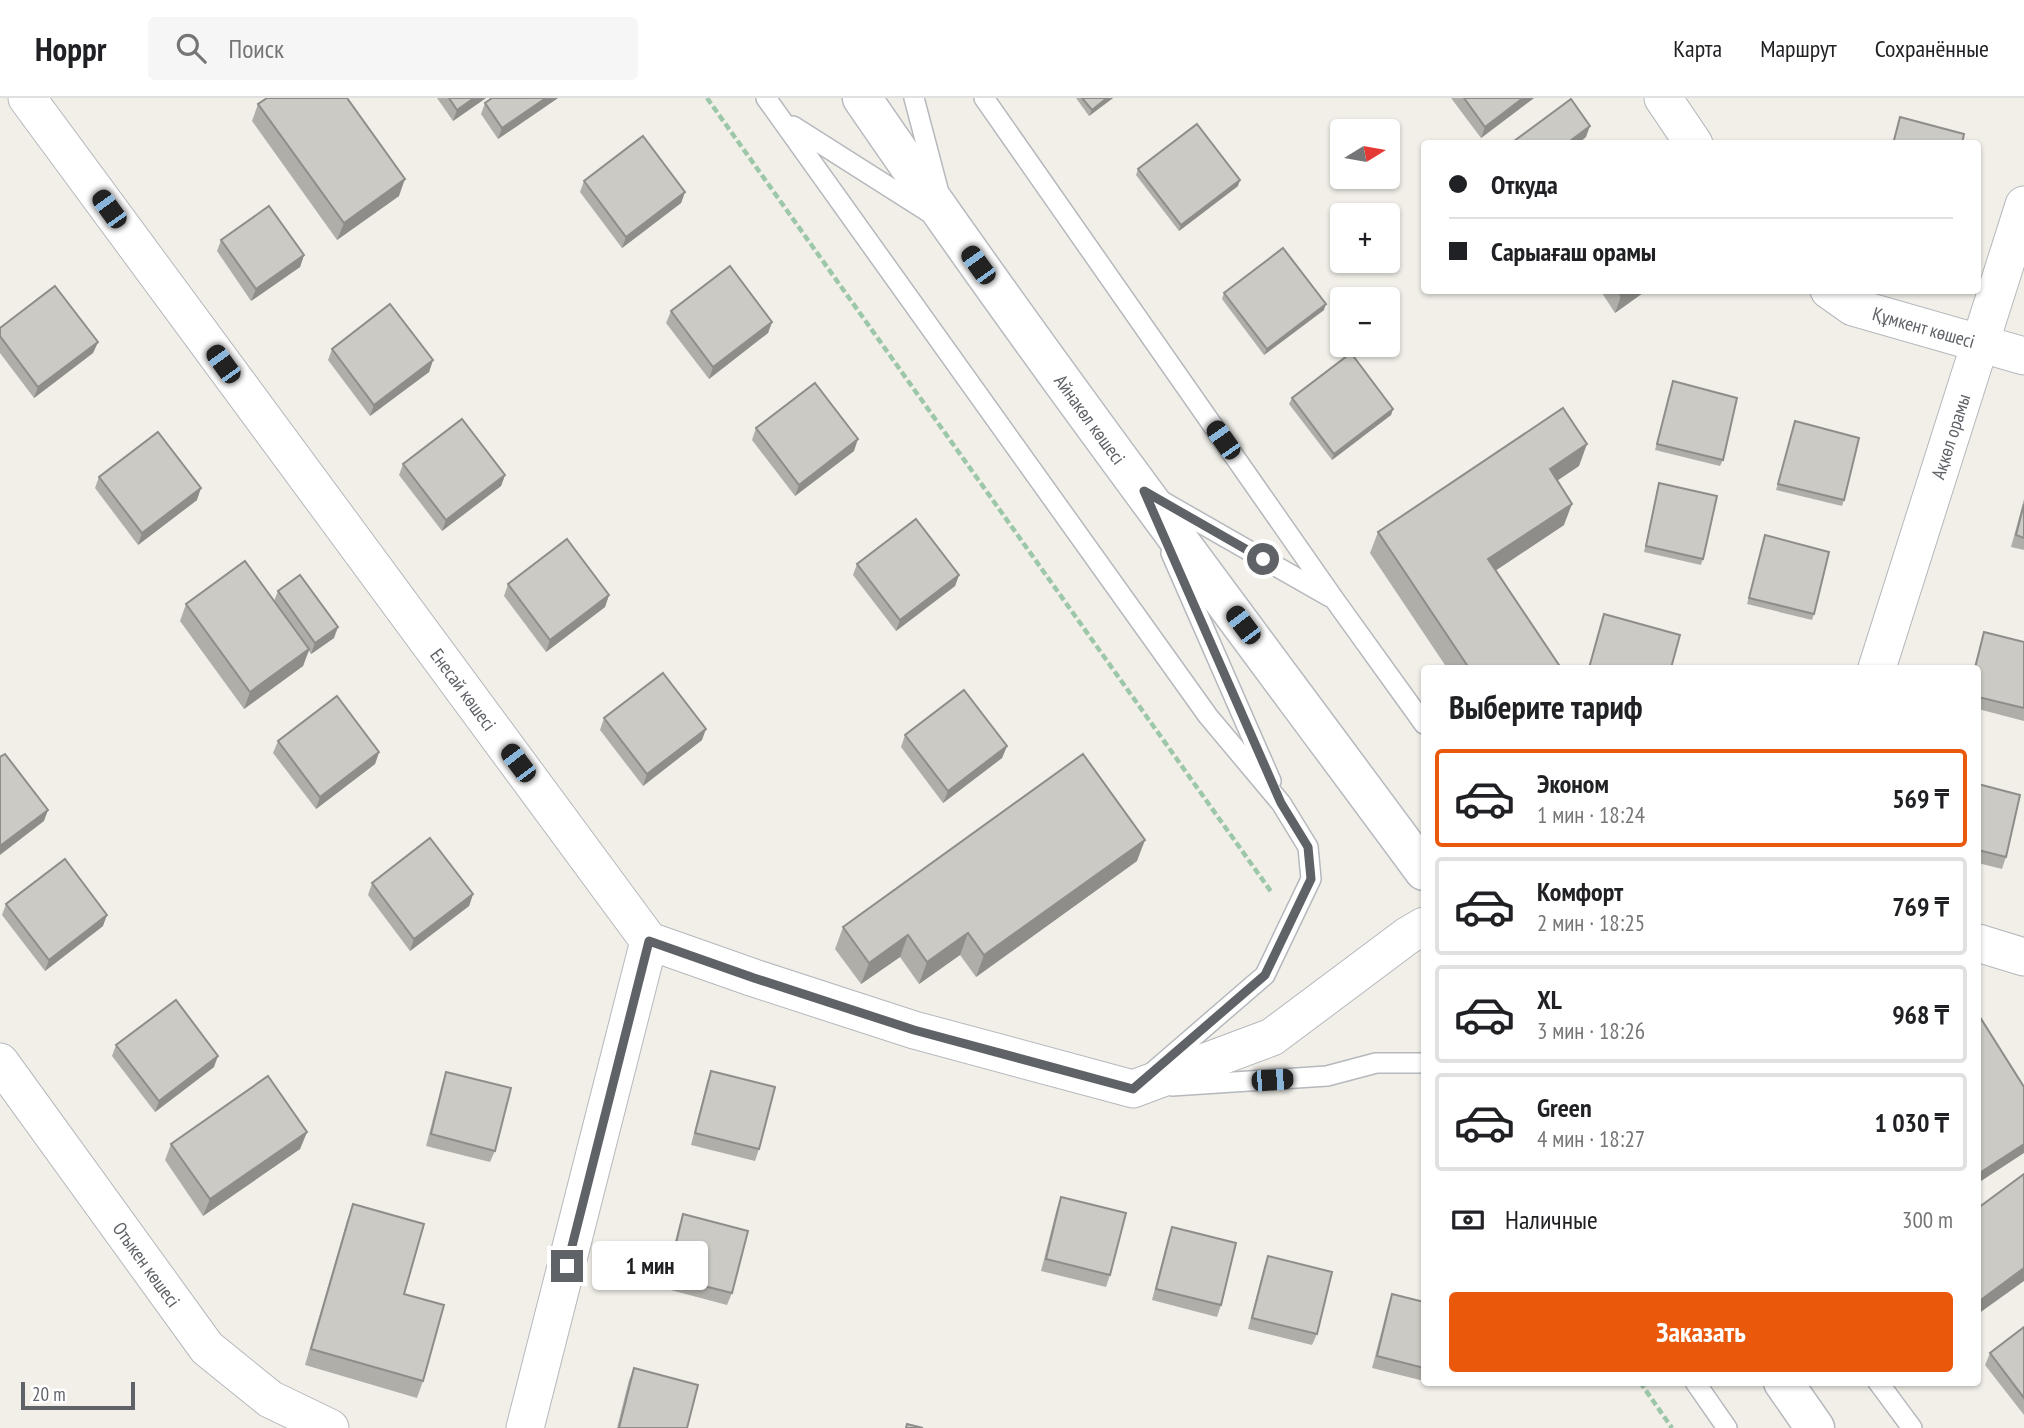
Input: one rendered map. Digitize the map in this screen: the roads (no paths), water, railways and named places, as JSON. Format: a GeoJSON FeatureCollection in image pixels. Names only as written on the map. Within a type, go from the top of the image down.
{"type":"FeatureCollection","features":[{"type":"Feature","properties":{"kind":"main road","name":"Айнакөл көшесі"},"geometry":{"type":"LineString","coordinates":[[862,98],[948,224],[1421,868]]}},
{"type":"Feature","properties":{"kind":"main road"},"geometry":{"type":"LineString","coordinates":[[1786,1386],[1815,1428]]}},
{"type":"Feature","properties":{"kind":"street","name":"Енесай көшесі"},"geometry":{"type":"LineString","coordinates":[[27,98],[649,941]]}},
{"type":"Feature","properties":{"kind":"street"},"geometry":{"type":"LineString","coordinates":[[1663,98],[1691,140]]}},
{"type":"Feature","properties":{"kind":"street","name":"Ақкөл орамы"},"geometry":{"type":"LineString","coordinates":[[1878,665],[2024,205]]}},
{"type":"Feature","properties":{"kind":"street","name":"Құмкент көшесі"},"geometry":{"type":"LineString","coordinates":[[1835,294],[1853,307],[2024,356]]}},
{"type":"Feature","properties":{"kind":"street"},"geometry":{"type":"LineString","coordinates":[[526,1428],[649,941],[914,1030],[1133,1089],[1272,1037],[1421,928]]}},
{"type":"Feature","properties":{"kind":"street"},"geometry":{"type":"LineString","coordinates":[[1981,944],[2024,957]]}},
{"type":"Feature","properties":{"kind":"street","name":"Отыкен көшесі"},"geometry":{"type":"LineString","coordinates":[[0,1062],[207,1348],[270,1399],[330,1428]]}},
{"type":"Feature","properties":{"kind":"lane"},"geometry":{"type":"LineString","coordinates":[[766,98],[1208,716],[1281,803]]}},
{"type":"Feature","properties":{"kind":"lane"},"geometry":{"type":"LineString","coordinates":[[914,98],[948,224]]}},
{"type":"Feature","properties":{"kind":"lane"},"geometry":{"type":"LineString","coordinates":[[984,98],[1334,599],[1421,719]]}},
{"type":"Feature","properties":{"kind":"lane"},"geometry":{"type":"LineString","coordinates":[[783,120],[948,224]]}},
{"type":"Feature","properties":{"kind":"lane"},"geometry":{"type":"LineString","coordinates":[[1144,491],[1334,599]]}},
{"type":"Feature","properties":{"kind":"lane"},"geometry":{"type":"LineString","coordinates":[[1133,1089],[1265,975],[1311,879],[1308,847],[1281,803],[1144,491]]}},
{"type":"Feature","properties":{"kind":"lane"},"geometry":{"type":"LineString","coordinates":[[1133,1089],[1327,1076],[1376,1063],[1421,1063]]}},
{"type":"Feature","properties":{"kind":"lane"},"geometry":{"type":"LineString","coordinates":[[1698,1386],[1727,1428]]}},
{"type":"Feature","properties":{"kind":"lane"},"geometry":{"type":"LineString","coordinates":[[1881,1386],[1912,1428]]}}]}
